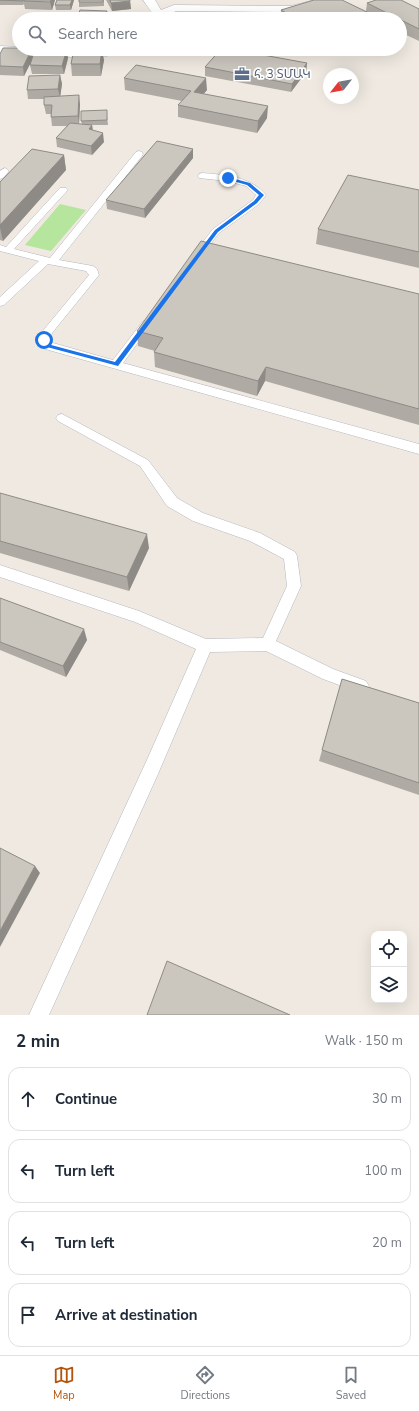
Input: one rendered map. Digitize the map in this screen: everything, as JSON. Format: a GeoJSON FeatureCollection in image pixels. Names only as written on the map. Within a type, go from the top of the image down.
{"type":"FeatureCollection","features":[{"type":"Feature","properties":{"kind":"street"},"geometry":{"type":"LineString","coordinates":[[149,0],[154,12]]}},
{"type":"Feature","properties":{"kind":"street"},"geometry":{"type":"LineString","coordinates":[[166,12],[180,8],[291,9],[328,0]]}},
{"type":"Feature","properties":{"kind":"street"},"geometry":{"type":"LineString","coordinates":[[0,50],[12,50]]}},
{"type":"Feature","properties":{"kind":"lane"},"geometry":{"type":"LineString","coordinates":[[0,303],[49,261],[139,154]]}},
{"type":"Feature","properties":{"kind":"lane"},"geometry":{"type":"LineString","coordinates":[[192,263],[216,231],[256,202],[261,195],[249,184],[228,178],[202,176]]}},
{"type":"Feature","properties":{"kind":"lane"},"geometry":{"type":"LineString","coordinates":[[4,249],[63,190]]}},
{"type":"Feature","properties":{"kind":"lane"},"geometry":{"type":"LineString","coordinates":[[4,249],[49,261],[88,268],[93,271],[94,275],[46,332],[44,340],[49,346],[419,449]]}},
{"type":"Feature","properties":{"kind":"lane"},"geometry":{"type":"LineString","coordinates":[[116,364],[154,314]]}},
{"type":"Feature","properties":{"kind":"lane"},"geometry":{"type":"LineString","coordinates":[[62,418],[144,463],[172,502],[198,517],[255,537],[290,556],[294,586],[266,644]]}},
{"type":"Feature","properties":{"kind":"lane"},"geometry":{"type":"LineString","coordinates":[[0,572],[139,617],[205,646],[266,644],[328,674],[377,692]]}},
{"type":"Feature","properties":{"kind":"lane"},"geometry":{"type":"LineString","coordinates":[[40,1015],[152,768],[205,646]]}},
{"type":"Feature","properties":{"kind":"green space"},"geometry":{"type":"Polygon","coordinates":[[[60,204],[86,210],[51,251],[25,245],[60,204]]]}},
{"type":"Feature","properties":{"kind":"building"},"geometry":{"type":"Polygon","coordinates":[[[0,0],[23,0],[23,1],[0,0]]]}},
{"type":"Feature","properties":{"kind":"building"},"geometry":{"type":"Polygon","coordinates":[[[24,0],[51,0],[50,2],[24,0]]]}},
{"type":"Feature","properties":{"kind":"building"},"geometry":{"type":"Polygon","coordinates":[[[57,0],[72,0],[70,5],[55,5],[57,0]]]}},
{"type":"Feature","properties":{"kind":"building"},"geometry":{"type":"Polygon","coordinates":[[[79,0],[103,0],[103,2],[79,2],[79,0]]]}},
{"type":"Feature","properties":{"kind":"building"},"geometry":{"type":"Polygon","coordinates":[[[110,0],[130,0],[130,1],[111,3],[110,0]]]}},
{"type":"Feature","properties":{"kind":"building"},"geometry":{"type":"Polygon","coordinates":[[[314,0],[342,0],[367,12],[285,12],[281,10],[314,0]]]}},
{"type":"Feature","properties":{"kind":"building"},"geometry":{"type":"Polygon","coordinates":[[[376,0],[401,0],[419,9],[419,29],[407,23],[407,12],[385,12],[367,3],[376,0]]]}},
{"type":"Feature","properties":{"kind":"building"},"geometry":{"type":"Polygon","coordinates":[[[80,10],[107,11],[106,12],[79,12],[80,10]]]}},
{"type":"Feature","properties":{"kind":"building"},"geometry":{"type":"Polygon","coordinates":[[[3,48],[12,48],[12,56],[28,56],[23,67],[0,66],[0,54],[3,48]]]}},
{"type":"Feature","properties":{"kind":"building"},"geometry":{"type":"Polygon","coordinates":[[[33,56],[65,56],[62,66],[30,65],[33,56]]]}},
{"type":"Feature","properties":{"kind":"building"},"geometry":{"type":"Polygon","coordinates":[[[73,56],[101,56],[100,64],[71,64],[73,56]]]}},
{"type":"Feature","properties":{"kind":"building"},"geometry":{"type":"Polygon","coordinates":[[[215,56],[268,56],[307,63],[292,84],[205,67],[215,56]]]}},
{"type":"Feature","properties":{"kind":"building"},"geometry":{"type":"Polygon","coordinates":[[[136,65],[206,78],[194,92],[268,106],[258,121],[178,105],[191,91],[124,78],[136,65]]]}},
{"type":"Feature","properties":{"kind":"building"},"geometry":{"type":"Polygon","coordinates":[[[60,75],[58,89],[27,90],[29,76],[60,75]]]}},
{"type":"Feature","properties":{"kind":"building"},"geometry":{"type":"Polygon","coordinates":[[[79,95],[78,116],[51,117],[52,105],[44,105],[44,97],[79,95]]]}},
{"type":"Feature","properties":{"kind":"building"},"geometry":{"type":"Polygon","coordinates":[[[107,110],[107,120],[81,121],[81,111],[107,110]]]}},
{"type":"Feature","properties":{"kind":"building"},"geometry":{"type":"Polygon","coordinates":[[[70,123],[92,125],[89,129],[103,133],[91,146],[56,138],[70,123]]]}},
{"type":"Feature","properties":{"kind":"building"},"geometry":{"type":"Polygon","coordinates":[[[157,141],[193,149],[144,209],[106,200],[157,141]]]}},
{"type":"Feature","properties":{"kind":"building"},"geometry":{"type":"Polygon","coordinates":[[[32,149],[64,155],[0,225],[0,182],[32,149]]]}},
{"type":"Feature","properties":{"kind":"building"},"geometry":{"type":"Polygon","coordinates":[[[348,175],[419,190],[419,252],[318,229],[348,175]]]}},
{"type":"Feature","properties":{"kind":"building"},"geometry":{"type":"Polygon","coordinates":[[[201,241],[419,294],[419,409],[266,367],[258,381],[154,352],[163,338],[137,331],[201,241]]]}},
{"type":"Feature","properties":{"kind":"building"},"geometry":{"type":"Polygon","coordinates":[[[0,493],[147,534],[127,577],[0,541],[0,493]]]}},
{"type":"Feature","properties":{"kind":"building"},"geometry":{"type":"Polygon","coordinates":[[[0,598],[84,629],[63,666],[0,642],[0,598]]]}},
{"type":"Feature","properties":{"kind":"building"},"geometry":{"type":"Polygon","coordinates":[[[342,679],[419,703],[419,783],[322,750],[342,679]]]}},
{"type":"Feature","properties":{"kind":"building"},"geometry":{"type":"Polygon","coordinates":[[[0,848],[35,866],[0,931],[0,848]]]}},
{"type":"Feature","properties":{"kind":"building"},"geometry":{"type":"Polygon","coordinates":[[[167,961],[290,1015],[147,1015],[167,961]]]}},
{"type":"Feature","properties":{"kind":"place","name":"հ. 3 ՏՄԱԿ"},"geometry":{"type":"Point","coordinates":[242,74]}},
{"type":"Feature","properties":{"kind":"route"},"geometry":{"type":"LineString","coordinates":[[44,340],[49,346],[116,364],[216,231],[256,202],[261,195],[249,184],[228,178]]}}]}
